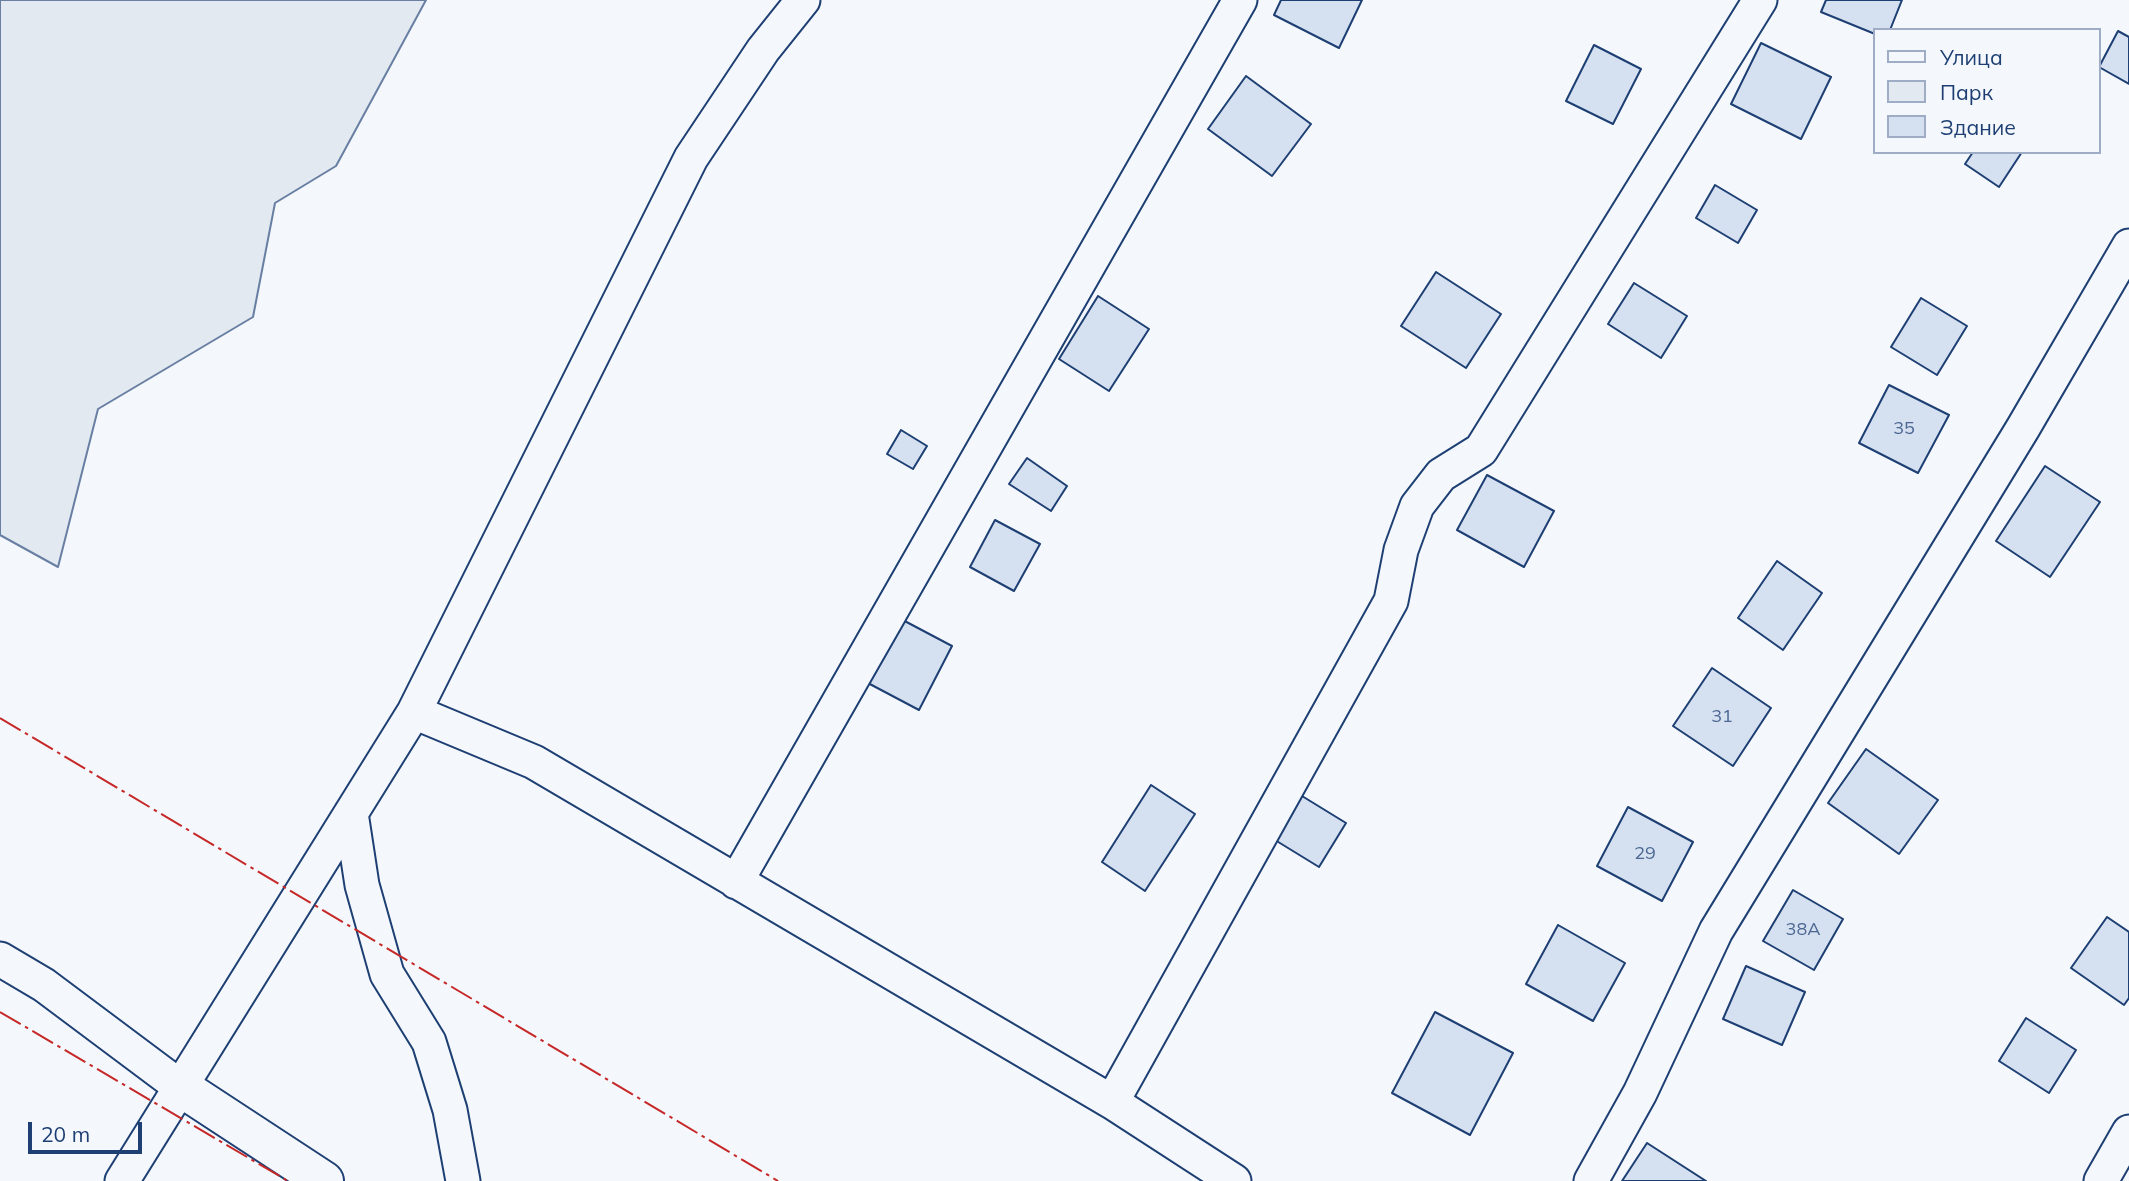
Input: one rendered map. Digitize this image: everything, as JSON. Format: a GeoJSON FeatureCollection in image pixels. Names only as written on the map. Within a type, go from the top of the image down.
{"type":"FeatureCollection","features":[{"type":"Feature","properties":{"kind":"street"},"geometry":{"type":"LineString","coordinates":[[122,1181],[414,712],[691,158],[763,51],[803,0]]}},
{"type":"Feature","properties":{"kind":"street"},"geometry":{"type":"LineString","coordinates":[[736,882],[1240,0]]}},
{"type":"Feature","properties":{"kind":"street"},"geometry":{"type":"LineString","coordinates":[[1112,1102],[1391,601],[1401,550],[1417,506],[1441,475],[1480,450],[1760,0]]}},
{"type":"Feature","properties":{"kind":"street"},"geometry":{"type":"LineString","coordinates":[[1591,1181],[1640,1093],[1716,931],[2023,428],[2129,246]]}},
{"type":"Feature","properties":{"kind":"street"},"geometry":{"type":"LineString","coordinates":[[414,712],[534,762],[1112,1102],[1234,1181]]}},
{"type":"Feature","properties":{"kind":"street"},"geometry":{"type":"LineString","coordinates":[[351,813],[362,885],[387,974],[429,1042],[450,1110],[463,1181]]}},
{"type":"Feature","properties":{"kind":"street"},"geometry":{"type":"LineString","coordinates":[[0,959],[44,985],[180,1086],[324,1181]]}},
{"type":"Feature","properties":{"kind":"street"},"geometry":{"type":"LineString","coordinates":[[2101,1181],[2129,1132]]}},
{"type":"Feature","properties":{"kind":"green space"},"geometry":{"type":"Polygon","coordinates":[[[0,0],[426,0],[336,166],[275,203],[253,317],[98,409],[58,567],[0,535],[0,0]]]}},
{"type":"Feature","properties":{"kind":"building"},"geometry":{"type":"Polygon","coordinates":[[[1281,0],[1362,0],[1339,48],[1274,15],[1281,0]]]}},
{"type":"Feature","properties":{"kind":"building"},"geometry":{"type":"Polygon","coordinates":[[[1826,0],[1902,0],[1891,28],[1874,28],[1874,34],[1821,12],[1826,0]]]}},
{"type":"Feature","properties":{"kind":"building"},"geometry":{"type":"Polygon","coordinates":[[[2118,31],[2129,37],[2129,84],[2101,68],[2118,31]]]}},
{"type":"Feature","properties":{"kind":"building"},"geometry":{"type":"Polygon","coordinates":[[[1761,43],[1831,77],[1801,139],[1731,104],[1761,43]]]}},
{"type":"Feature","properties":{"kind":"building"},"geometry":{"type":"Polygon","coordinates":[[[1594,45],[1641,69],[1613,124],[1566,101],[1594,45]]]}},
{"type":"Feature","properties":{"kind":"building"},"geometry":{"type":"Polygon","coordinates":[[[1246,76],[1311,124],[1272,176],[1208,129],[1246,76]]]}},
{"type":"Feature","properties":{"kind":"building"},"geometry":{"type":"Polygon","coordinates":[[[1972,154],[2021,154],[1999,187],[1965,164],[1972,154]]]}},
{"type":"Feature","properties":{"kind":"building"},"geometry":{"type":"Polygon","coordinates":[[[1715,185],[1757,210],[1738,243],[1696,218],[1715,185]]]}},
{"type":"Feature","properties":{"kind":"building"},"geometry":{"type":"Polygon","coordinates":[[[1436,272],[1501,314],[1466,368],[1401,326],[1436,272]]]}},
{"type":"Feature","properties":{"kind":"building"},"geometry":{"type":"Polygon","coordinates":[[[1634,283],[1687,316],[1661,358],[1608,324],[1634,283]]]}},
{"type":"Feature","properties":{"kind":"building"},"geometry":{"type":"Polygon","coordinates":[[[1098,296],[1149,329],[1109,391],[1059,359],[1098,296]]]}},
{"type":"Feature","properties":{"kind":"building"},"geometry":{"type":"Polygon","coordinates":[[[1921,298],[1967,326],[1937,375],[1891,347],[1921,298]]]}},
{"type":"Feature","properties":{"kind":"building"},"geometry":{"type":"Polygon","coordinates":[[[1889,385],[1949,415],[1918,473],[1859,443],[1889,385]]]}},
{"type":"Feature","properties":{"kind":"building"},"geometry":{"type":"Polygon","coordinates":[[[901,430],[927,446],[913,469],[887,454],[901,430]]]}},
{"type":"Feature","properties":{"kind":"building"},"geometry":{"type":"Polygon","coordinates":[[[1027,458],[1067,486],[1051,511],[1009,484],[1027,458]]]}},
{"type":"Feature","properties":{"kind":"building"},"geometry":{"type":"Polygon","coordinates":[[[2045,466],[2100,502],[2050,577],[1996,541],[2045,466]]]}},
{"type":"Feature","properties":{"kind":"building"},"geometry":{"type":"Polygon","coordinates":[[[1487,475],[1554,511],[1524,567],[1457,530],[1487,475]]]}},
{"type":"Feature","properties":{"kind":"building"},"geometry":{"type":"Polygon","coordinates":[[[995,520],[1040,544],[1014,591],[970,567],[995,520]]]}},
{"type":"Feature","properties":{"kind":"building"},"geometry":{"type":"Polygon","coordinates":[[[1777,561],[1822,593],[1783,650],[1738,618],[1777,561]]]}},
{"type":"Feature","properties":{"kind":"building"},"geometry":{"type":"Polygon","coordinates":[[[899,618],[952,646],[919,710],[866,682],[899,618]]]}},
{"type":"Feature","properties":{"kind":"building"},"geometry":{"type":"Polygon","coordinates":[[[1712,668],[1771,708],[1733,766],[1673,726],[1712,668]]]}},
{"type":"Feature","properties":{"kind":"building"},"geometry":{"type":"Polygon","coordinates":[[[1866,749],[1938,800],[1899,854],[1828,803],[1866,749]]]}},
{"type":"Feature","properties":{"kind":"building"},"geometry":{"type":"Polygon","coordinates":[[[1151,785],[1195,814],[1145,891],[1102,862],[1151,785]]]}},
{"type":"Feature","properties":{"kind":"building"},"geometry":{"type":"Polygon","coordinates":[[[1302,796],[1346,823],[1319,867],[1275,840],[1302,796]]]}},
{"type":"Feature","properties":{"kind":"building"},"geometry":{"type":"Polygon","coordinates":[[[1628,807],[1693,842],[1662,901],[1597,866],[1628,807]]]}},
{"type":"Feature","properties":{"kind":"building"},"geometry":{"type":"Polygon","coordinates":[[[1793,890],[1843,919],[1814,970],[1763,941],[1793,890]]]}},
{"type":"Feature","properties":{"kind":"building"},"geometry":{"type":"Polygon","coordinates":[[[2107,917],[2129,932],[2129,998],[2124,1005],[2071,968],[2107,917]]]}},
{"type":"Feature","properties":{"kind":"building"},"geometry":{"type":"Polygon","coordinates":[[[1558,925],[1625,963],[1593,1021],[1526,984],[1558,925]]]}},
{"type":"Feature","properties":{"kind":"building"},"geometry":{"type":"Polygon","coordinates":[[[1746,966],[1805,992],[1782,1045],[1723,1019],[1746,966]]]}},
{"type":"Feature","properties":{"kind":"building"},"geometry":{"type":"Polygon","coordinates":[[[1435,1012],[1513,1053],[1470,1135],[1392,1093],[1435,1012]]]}},
{"type":"Feature","properties":{"kind":"building"},"geometry":{"type":"Polygon","coordinates":[[[2026,1018],[2076,1050],[2049,1093],[1999,1061],[2026,1018]]]}},
{"type":"Feature","properties":{"kind":"building"},"geometry":{"type":"Polygon","coordinates":[[[1647,1143],[1706,1181],[1622,1181],[1647,1143]]]}},
{"type":"Feature","properties":{"kind":"power"},"geometry":{"type":"LineString","coordinates":[[0,718],[778,1181]]}},
{"type":"Feature","properties":{"kind":"power"},"geometry":{"type":"LineString","coordinates":[[0,1012],[288,1181]]}}]}
